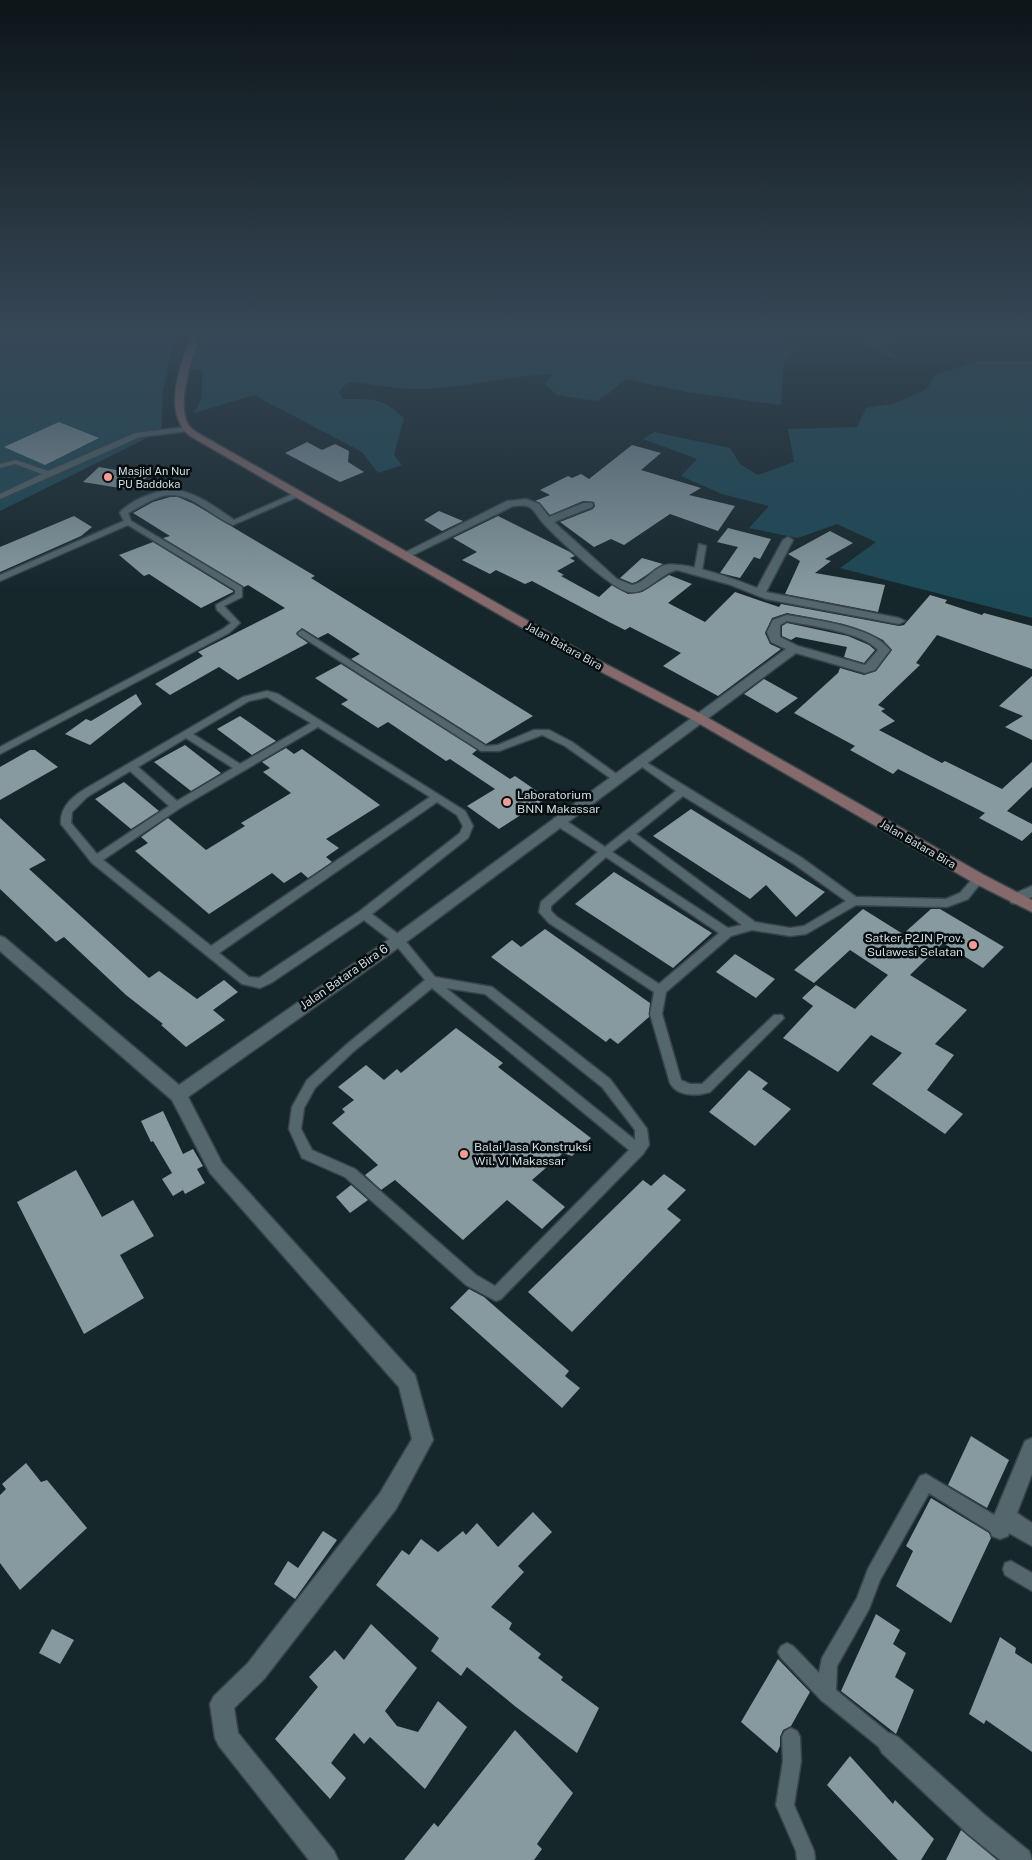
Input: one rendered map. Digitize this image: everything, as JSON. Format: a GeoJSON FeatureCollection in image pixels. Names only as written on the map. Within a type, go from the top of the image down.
{"type":"FeatureCollection","features":[{"type":"Feature","properties":{"kind":"street"},"geometry":{"type":"LineString","coordinates":[[181,420],[186,428]]}},
{"type":"Feature","properties":{"kind":"street","name":"Jalan Batara Bira"},"geometry":{"type":"LineString","coordinates":[[186,428],[193,434],[577,654],[697,717],[979,879],[1032,907]]}},
{"type":"Feature","properties":{"kind":"street"},"geometry":{"type":"LineString","coordinates":[[404,555],[516,502],[530,502],[547,521],[613,581],[631,589],[640,587],[669,568],[678,567],[698,571],[735,583],[758,594],[899,621]]}},
{"type":"Feature","properties":{"kind":"street"},"geometry":{"type":"LineString","coordinates":[[547,521],[588,505]]}},
{"type":"Feature","properties":{"kind":"street"},"geometry":{"type":"LineString","coordinates":[[758,594],[788,540]]}},
{"type":"Feature","properties":{"kind":"street"},"geometry":{"type":"LineString","coordinates":[[787,618],[859,635],[880,644],[884,650],[871,667],[865,669],[794,649],[775,639],[772,635],[775,623],[779,619],[787,618]]}},
{"type":"Feature","properties":{"kind":"street","name":"Jalan Batara Bira 6"},"geometry":{"type":"LineString","coordinates":[[178,1095],[398,940],[641,762],[697,717],[794,649]]}},
{"type":"Feature","properties":{"kind":"street"},"geometry":{"type":"LineString","coordinates":[[1016,898],[1032,891]]}},
{"type":"Feature","properties":{"kind":"street"},"geometry":{"type":"LineString","coordinates":[[0,942],[178,1095],[216,1168],[408,1382],[423,1440],[388,1501],[256,1671],[222,1704],[227,1738],[325,1860]]}},
{"type":"Feature","properties":{"kind":"street"},"geometry":{"type":"LineString","coordinates":[[1032,1448],[1002,1523],[1032,1535]]}},
{"type":"Feature","properties":{"kind":"street"},"geometry":{"type":"LineString","coordinates":[[890,1745],[977,1825],[1020,1860]]}},
{"type":"Feature","properties":{"kind":"lane"},"geometry":{"type":"LineString","coordinates":[[0,497],[138,435],[186,428]]}},
{"type":"Feature","properties":{"kind":"lane"},"geometry":{"type":"LineString","coordinates":[[0,466],[16,462],[48,474]]}},
{"type":"Feature","properties":{"kind":"lane"},"geometry":{"type":"LineString","coordinates":[[0,752],[226,631],[236,622],[220,608],[220,605],[239,595],[239,589],[128,522],[124,513],[127,510],[150,497],[166,492],[187,493],[233,523],[300,494]]}},
{"type":"Feature","properties":{"kind":"lane"},"geometry":{"type":"LineString","coordinates":[[0,578],[128,522]]}},
{"type":"Feature","properties":{"kind":"lane"},"geometry":{"type":"LineString","coordinates":[[698,571],[702,546]]}},
{"type":"Feature","properties":{"kind":"lane"},"geometry":{"type":"LineString","coordinates":[[302,633],[484,749],[496,750],[538,733],[552,734],[617,778]]}},
{"type":"Feature","properties":{"kind":"lane"},"geometry":{"type":"LineString","coordinates":[[267,694],[275,696],[317,723],[461,813],[467,820],[467,829],[464,835],[364,914],[260,983],[246,981],[96,860],[66,824],[66,812],[77,799],[246,699],[267,694]]}},
{"type":"Feature","properties":{"kind":"lane"},"geometry":{"type":"LineString","coordinates":[[96,860],[176,806],[317,723]]}},
{"type":"Feature","properties":{"kind":"lane"},"geometry":{"type":"LineString","coordinates":[[187,734],[240,768]]}},
{"type":"Feature","properties":{"kind":"lane"},"geometry":{"type":"LineString","coordinates":[[641,762],[683,791],[798,861],[854,901]]}},
{"type":"Feature","properties":{"kind":"lane"},"geometry":{"type":"LineString","coordinates":[[131,766],[176,806]]}},
{"type":"Feature","properties":{"kind":"lane"},"geometry":{"type":"LineString","coordinates":[[660,990],[553,920],[545,912],[545,905],[606,852],[683,791]]}},
{"type":"Feature","properties":{"kind":"lane"},"geometry":{"type":"LineString","coordinates":[[211,952],[437,797]]}},
{"type":"Feature","properties":{"kind":"lane"},"geometry":{"type":"LineString","coordinates":[[558,821],[727,933]]}},
{"type":"Feature","properties":{"kind":"lane"},"geometry":{"type":"LineString","coordinates":[[628,834],[752,926]]}},
{"type":"Feature","properties":{"kind":"lane"},"geometry":{"type":"LineString","coordinates":[[778,1018],[706,1088],[698,1091],[687,1090],[676,1083],[670,1069],[656,1014],[660,990],[727,933],[752,926],[790,932],[806,930],[854,901],[947,903],[964,896],[979,879]]}},
{"type":"Feature","properties":{"kind":"lane"},"geometry":{"type":"LineString","coordinates":[[364,914],[398,940],[432,981],[638,1150]]}},
{"type":"Feature","properties":{"kind":"lane"},"geometry":{"type":"LineString","coordinates":[[432,981],[488,990],[606,1083],[640,1129],[642,1145],[638,1150],[496,1294],[471,1280],[350,1174],[307,1154],[295,1129],[298,1107],[312,1084],[350,1048],[432,981]]}},
{"type":"Feature","properties":{"kind":"lane"},"geometry":{"type":"LineString","coordinates":[[827,1694],[828,1664],[863,1603],[874,1575],[926,1482],[1002,1523]]}},
{"type":"Feature","properties":{"kind":"lane"},"geometry":{"type":"LineString","coordinates":[[1011,1569],[1032,1583]]}},
{"type":"Feature","properties":{"kind":"lane"},"geometry":{"type":"LineString","coordinates":[[787,1652],[827,1694],[890,1745]]}},
{"type":"Feature","properties":{"kind":"lane"},"geometry":{"type":"LineString","coordinates":[[791,1737],[792,1761],[785,1805],[805,1851],[806,1860]]}},
{"type":"Feature","properties":{"kind":"shaded area"},"geometry":{"type":"Polygon","coordinates":[[[0,420],[162,420],[161,431],[0,511],[0,420]]]}},
{"type":"Feature","properties":{"kind":"shaded area"},"geometry":{"type":"Polygon","coordinates":[[[301,420],[404,420],[394,455],[402,465],[378,473],[362,452],[301,420]]]}},
{"type":"Feature","properties":{"kind":"shaded area"},"geometry":{"type":"Polygon","coordinates":[[[860,420],[1032,420],[1032,618],[840,568],[876,542],[837,524],[798,538],[749,528],[769,506],[722,494],[681,476],[697,459],[643,439],[654,432],[730,448],[740,464],[758,475],[794,462],[788,429],[857,427],[860,420]]]}},
{"type":"Feature","properties":{"kind":"building"},"geometry":{"type":"Polygon","coordinates":[[[59,422],[99,438],[45,465],[4,447],[59,422]]]}},
{"type":"Feature","properties":{"kind":"building"},"geometry":{"type":"Polygon","coordinates":[[[307,442],[322,450],[335,444],[349,451],[348,462],[364,472],[340,482],[285,453],[307,442]]]}},
{"type":"Feature","properties":{"kind":"building"},"geometry":{"type":"Polygon","coordinates":[[[632,445],[661,453],[641,470],[701,488],[689,495],[735,506],[718,531],[670,514],[624,545],[611,539],[594,547],[560,522],[593,509],[595,506],[594,502],[583,501],[550,515],[540,503],[535,501],[550,495],[540,490],[568,476],[572,478],[581,474],[589,479],[632,445]]]}},
{"type":"Feature","properties":{"kind":"building","name":"Masjid An Nur PU Baddoka"},"geometry":{"type":"Polygon","coordinates":[[[99,467],[147,477],[132,490],[83,482],[99,467]]]}},
{"type":"Feature","properties":{"kind":"building"},"geometry":{"type":"Polygon","coordinates":[[[170,497],[178,497],[194,504],[315,576],[311,578],[533,716],[486,744],[351,659],[360,654],[328,633],[318,638],[302,628],[296,634],[308,643],[238,680],[219,667],[170,695],[155,684],[203,656],[198,652],[285,608],[248,585],[244,587],[163,538],[170,536],[133,513],[153,502],[170,497]]]}},
{"type":"Feature","properties":{"kind":"building"},"geometry":{"type":"Polygon","coordinates":[[[439,511],[463,521],[442,531],[424,520],[439,511]]]}},
{"type":"Feature","properties":{"kind":"building"},"geometry":{"type":"Polygon","coordinates":[[[74,516],[92,527],[81,536],[0,572],[0,547],[74,516]]]}},
{"type":"Feature","properties":{"kind":"building"},"geometry":{"type":"Polygon","coordinates":[[[498,516],[575,556],[570,558],[575,561],[557,571],[564,575],[561,576],[599,597],[612,585],[628,594],[642,592],[669,575],[692,584],[668,603],[705,622],[735,592],[779,607],[781,604],[899,626],[904,625],[930,595],[947,600],[945,603],[982,615],[984,613],[1032,626],[1032,669],[937,635],[916,663],[920,665],[878,705],[885,709],[881,711],[895,721],[879,730],[942,763],[945,761],[1002,789],[1032,762],[1032,787],[1007,811],[1032,824],[1032,832],[1022,841],[979,818],[985,813],[898,769],[893,774],[850,750],[855,746],[794,713],[838,673],[840,668],[864,675],[876,671],[892,650],[883,640],[843,624],[787,613],[772,618],[765,633],[770,644],[781,649],[718,696],[663,666],[681,653],[630,627],[625,630],[532,581],[525,584],[496,570],[490,574],[462,560],[477,552],[453,538],[498,516]]]}},
{"type":"Feature","properties":{"kind":"building"},"geometry":{"type":"Polygon","coordinates":[[[728,528],[771,539],[760,559],[754,557],[740,578],[720,573],[738,547],[717,542],[728,528]]]}},
{"type":"Feature","properties":{"kind":"building"},"geometry":{"type":"Polygon","coordinates":[[[830,531],[853,543],[825,559],[831,561],[815,573],[885,585],[878,612],[785,594],[800,561],[788,554],[830,531]]]}},
{"type":"Feature","properties":{"kind":"building"},"geometry":{"type":"Polygon","coordinates":[[[153,542],[233,592],[201,608],[149,574],[144,576],[119,555],[153,542]]]}},
{"type":"Feature","properties":{"kind":"building"},"geometry":{"type":"Polygon","coordinates":[[[642,558],[663,564],[636,582],[632,583],[620,578],[642,558]]]}},
{"type":"Feature","properties":{"kind":"building"},"geometry":{"type":"Polygon","coordinates":[[[787,623],[848,636],[869,645],[875,650],[864,663],[844,657],[847,647],[796,637],[791,640],[782,636],[782,626],[787,623]]]}},
{"type":"Feature","properties":{"kind":"building"},"geometry":{"type":"Polygon","coordinates":[[[341,664],[477,750],[472,754],[510,779],[515,776],[547,798],[499,829],[467,806],[495,789],[450,759],[446,761],[388,722],[378,728],[341,704],[348,700],[315,678],[341,664]]]}},
{"type":"Feature","properties":{"kind":"building"},"geometry":{"type":"Polygon","coordinates":[[[1032,676],[1032,740],[1005,727],[1023,716],[999,706],[1032,676]]]}},
{"type":"Feature","properties":{"kind":"building"},"geometry":{"type":"Polygon","coordinates":[[[764,679],[798,698],[777,713],[744,694],[764,679]]]}},
{"type":"Feature","properties":{"kind":"building"},"geometry":{"type":"Polygon","coordinates":[[[136,694],[142,704],[90,745],[65,734],[86,719],[91,721],[136,694]]]}},
{"type":"Feature","properties":{"kind":"building"},"geometry":{"type":"Polygon","coordinates":[[[240,716],[276,741],[252,755],[217,729],[240,716]]]}},
{"type":"Feature","properties":{"kind":"building"},"geometry":{"type":"Polygon","coordinates":[[[185,745],[221,773],[191,791],[154,762],[185,745]]]}},
{"type":"Feature","properties":{"kind":"building"},"geometry":{"type":"Polygon","coordinates":[[[286,748],[294,754],[302,749],[380,805],[326,839],[339,848],[326,857],[332,862],[308,878],[301,872],[284,883],[272,873],[209,914],[135,851],[148,843],[141,837],[168,818],[206,850],[245,826],[241,823],[291,793],[263,772],[270,768],[262,762],[286,748]]]}},
{"type":"Feature","properties":{"kind":"building"},"geometry":{"type":"Polygon","coordinates":[[[30,750],[35,750],[58,767],[0,800],[0,767],[30,750]]]}},
{"type":"Feature","properties":{"kind":"building"},"geometry":{"type":"Polygon","coordinates":[[[124,782],[159,811],[131,829],[95,799],[124,782]]]}},
{"type":"Feature","properties":{"kind":"building"},"geometry":{"type":"Polygon","coordinates":[[[691,809],[825,892],[796,917],[766,885],[750,899],[653,836],[691,809]]]}},
{"type":"Feature","properties":{"kind":"building"},"geometry":{"type":"Polygon","coordinates":[[[0,818],[46,860],[29,869],[149,978],[159,971],[197,999],[224,980],[238,992],[213,1010],[225,1020],[186,1047],[161,1025],[163,1024],[126,995],[64,937],[56,942],[0,889],[0,818]]]}},
{"type":"Feature","properties":{"kind":"building"},"geometry":{"type":"Polygon","coordinates":[[[614,872],[712,933],[673,968],[575,904],[614,872]]]}},
{"type":"Feature","properties":{"kind":"building"},"geometry":{"type":"Polygon","coordinates":[[[863,909],[903,934],[931,909],[940,909],[1004,947],[983,968],[943,943],[910,975],[967,1010],[935,1044],[954,1055],[927,1090],[963,1114],[945,1134],[872,1084],[902,1053],[871,1035],[838,1072],[783,1038],[813,1006],[802,998],[816,985],[855,1009],[888,975],[850,950],[814,983],[794,970],[863,909]]]}},
{"type":"Feature","properties":{"kind":"building"},"geometry":{"type":"Polygon","coordinates":[[[545,929],[650,1003],[649,1017],[618,1044],[610,1038],[606,1042],[491,957],[512,940],[521,947],[545,929]]]}},
{"type":"Feature","properties":{"kind":"building"},"geometry":{"type":"Polygon","coordinates":[[[735,954],[775,979],[756,998],[716,972],[735,954]]]}},
{"type":"Feature","properties":{"kind":"building","name":"Balai Jasa Konstruksi Wil. VI Makassar"},"geometry":{"type":"Polygon","coordinates":[[[456,1028],[503,1063],[498,1067],[591,1138],[572,1156],[563,1153],[532,1180],[565,1207],[542,1229],[507,1200],[463,1240],[395,1180],[381,1190],[365,1175],[378,1165],[332,1123],[345,1112],[342,1109],[354,1100],[338,1087],[366,1065],[384,1080],[397,1069],[401,1073],[456,1028]]]}},
{"type":"Feature","properties":{"kind":"building"},"geometry":{"type":"Polygon","coordinates":[[[749,1070],[768,1083],[762,1089],[791,1109],[755,1146],[709,1112],[749,1070]]]}},
{"type":"Feature","properties":{"kind":"building"},"geometry":{"type":"Polygon","coordinates":[[[163,1111],[183,1154],[193,1149],[203,1166],[197,1169],[205,1183],[185,1194],[183,1190],[173,1196],[162,1179],[172,1173],[153,1141],[151,1142],[141,1121],[163,1111]]]}},
{"type":"Feature","properties":{"kind":"building"},"geometry":{"type":"Polygon","coordinates":[[[76,1170],[102,1217],[133,1200],[154,1236],[120,1255],[144,1298],[84,1334],[17,1202],[76,1170]]]}},
{"type":"Feature","properties":{"kind":"building"},"geometry":{"type":"Polygon","coordinates":[[[664,1174],[686,1190],[667,1209],[681,1220],[572,1332],[528,1292],[643,1180],[651,1186],[664,1174]]]}},
{"type":"Feature","properties":{"kind":"building"},"geometry":{"type":"Polygon","coordinates":[[[351,1185],[368,1200],[350,1213],[336,1197],[351,1185]]]}},
{"type":"Feature","properties":{"kind":"building"},"geometry":{"type":"Polygon","coordinates":[[[469,1289],[484,1297],[569,1371],[565,1376],[580,1388],[562,1408],[450,1308],[469,1289]]]}},
{"type":"Feature","properties":{"kind":"building"},"geometry":{"type":"Polygon","coordinates":[[[971,1436],[1009,1460],[987,1508],[948,1485],[971,1436]]]}},
{"type":"Feature","properties":{"kind":"building"},"geometry":{"type":"Polygon","coordinates":[[[26,1463],[41,1482],[47,1480],[87,1528],[20,1590],[0,1563],[0,1495],[6,1489],[2,1484],[26,1463]]]}},
{"type":"Feature","properties":{"kind":"building"},"geometry":{"type":"Polygon","coordinates":[[[931,1498],[989,1533],[991,1538],[951,1623],[896,1586],[913,1551],[906,1546],[931,1498]]]}},
{"type":"Feature","properties":{"kind":"building"},"geometry":{"type":"Polygon","coordinates":[[[533,1512],[552,1532],[518,1566],[524,1572],[491,1607],[512,1623],[509,1629],[541,1654],[538,1658],[563,1677],[561,1680],[599,1708],[577,1753],[467,1667],[461,1676],[431,1651],[439,1638],[376,1585],[402,1550],[409,1555],[421,1539],[438,1552],[463,1531],[466,1535],[477,1523],[498,1547],[533,1512]]]}},
{"type":"Feature","properties":{"kind":"building"},"geometry":{"type":"Polygon","coordinates":[[[323,1531],[337,1540],[295,1599],[274,1584],[288,1561],[298,1568],[323,1531]]]}},
{"type":"Feature","properties":{"kind":"building"},"geometry":{"type":"Polygon","coordinates":[[[876,1614],[900,1630],[893,1644],[906,1653],[895,1677],[914,1690],[896,1734],[841,1691],[876,1614]]]}},
{"type":"Feature","properties":{"kind":"building"},"geometry":{"type":"Polygon","coordinates":[[[371,1624],[417,1668],[385,1711],[397,1726],[418,1732],[438,1701],[467,1727],[425,1789],[370,1737],[364,1744],[354,1733],[331,1763],[346,1778],[330,1799],[275,1739],[318,1687],[309,1677],[335,1650],[344,1660],[371,1624]]]}},
{"type":"Feature","properties":{"kind":"building"},"geometry":{"type":"Polygon","coordinates":[[[52,1629],[74,1640],[60,1664],[39,1653],[52,1629]]]}},
{"type":"Feature","properties":{"kind":"building"},"geometry":{"type":"Polygon","coordinates":[[[1000,1637],[1016,1648],[1015,1653],[1032,1664],[1032,1752],[986,1720],[984,1724],[969,1714],[1000,1637]]]}},
{"type":"Feature","properties":{"kind":"building"},"geometry":{"type":"Polygon","coordinates":[[[778,1659],[810,1692],[791,1726],[783,1730],[777,1753],[741,1722],[778,1659]]]}},
{"type":"Feature","properties":{"kind":"building"},"geometry":{"type":"Polygon","coordinates":[[[515,1730],[573,1793],[537,1844],[542,1849],[534,1860],[404,1860],[434,1823],[438,1827],[515,1730]]]}},
{"type":"Feature","properties":{"kind":"building"},"geometry":{"type":"Polygon","coordinates":[[[850,1756],[893,1804],[895,1800],[934,1839],[921,1860],[898,1860],[827,1785],[850,1756]]]}},
{"type":"Feature","properties":{"kind":"building"},"geometry":{"type":"Polygon","coordinates":[[[961,1830],[997,1860],[946,1860],[961,1830]]]}},
{"type":"Feature","properties":{"kind":"place","name":"Masjid An Nur PU Baddoka"},"geometry":{"type":"Point","coordinates":[108,477]}},
{"type":"Feature","properties":{"kind":"place","name":"Laboratorium BNN Makassar"},"geometry":{"type":"Point","coordinates":[507,802]}},
{"type":"Feature","properties":{"kind":"place","name":"Satker P2JN Prov. Sulawesi Selatan"},"geometry":{"type":"Point","coordinates":[973,945]}},
{"type":"Feature","properties":{"kind":"place","name":"Balai Jasa Konstruksi Wil. VI Makassar"},"geometry":{"type":"Point","coordinates":[464,1154]}}]}
